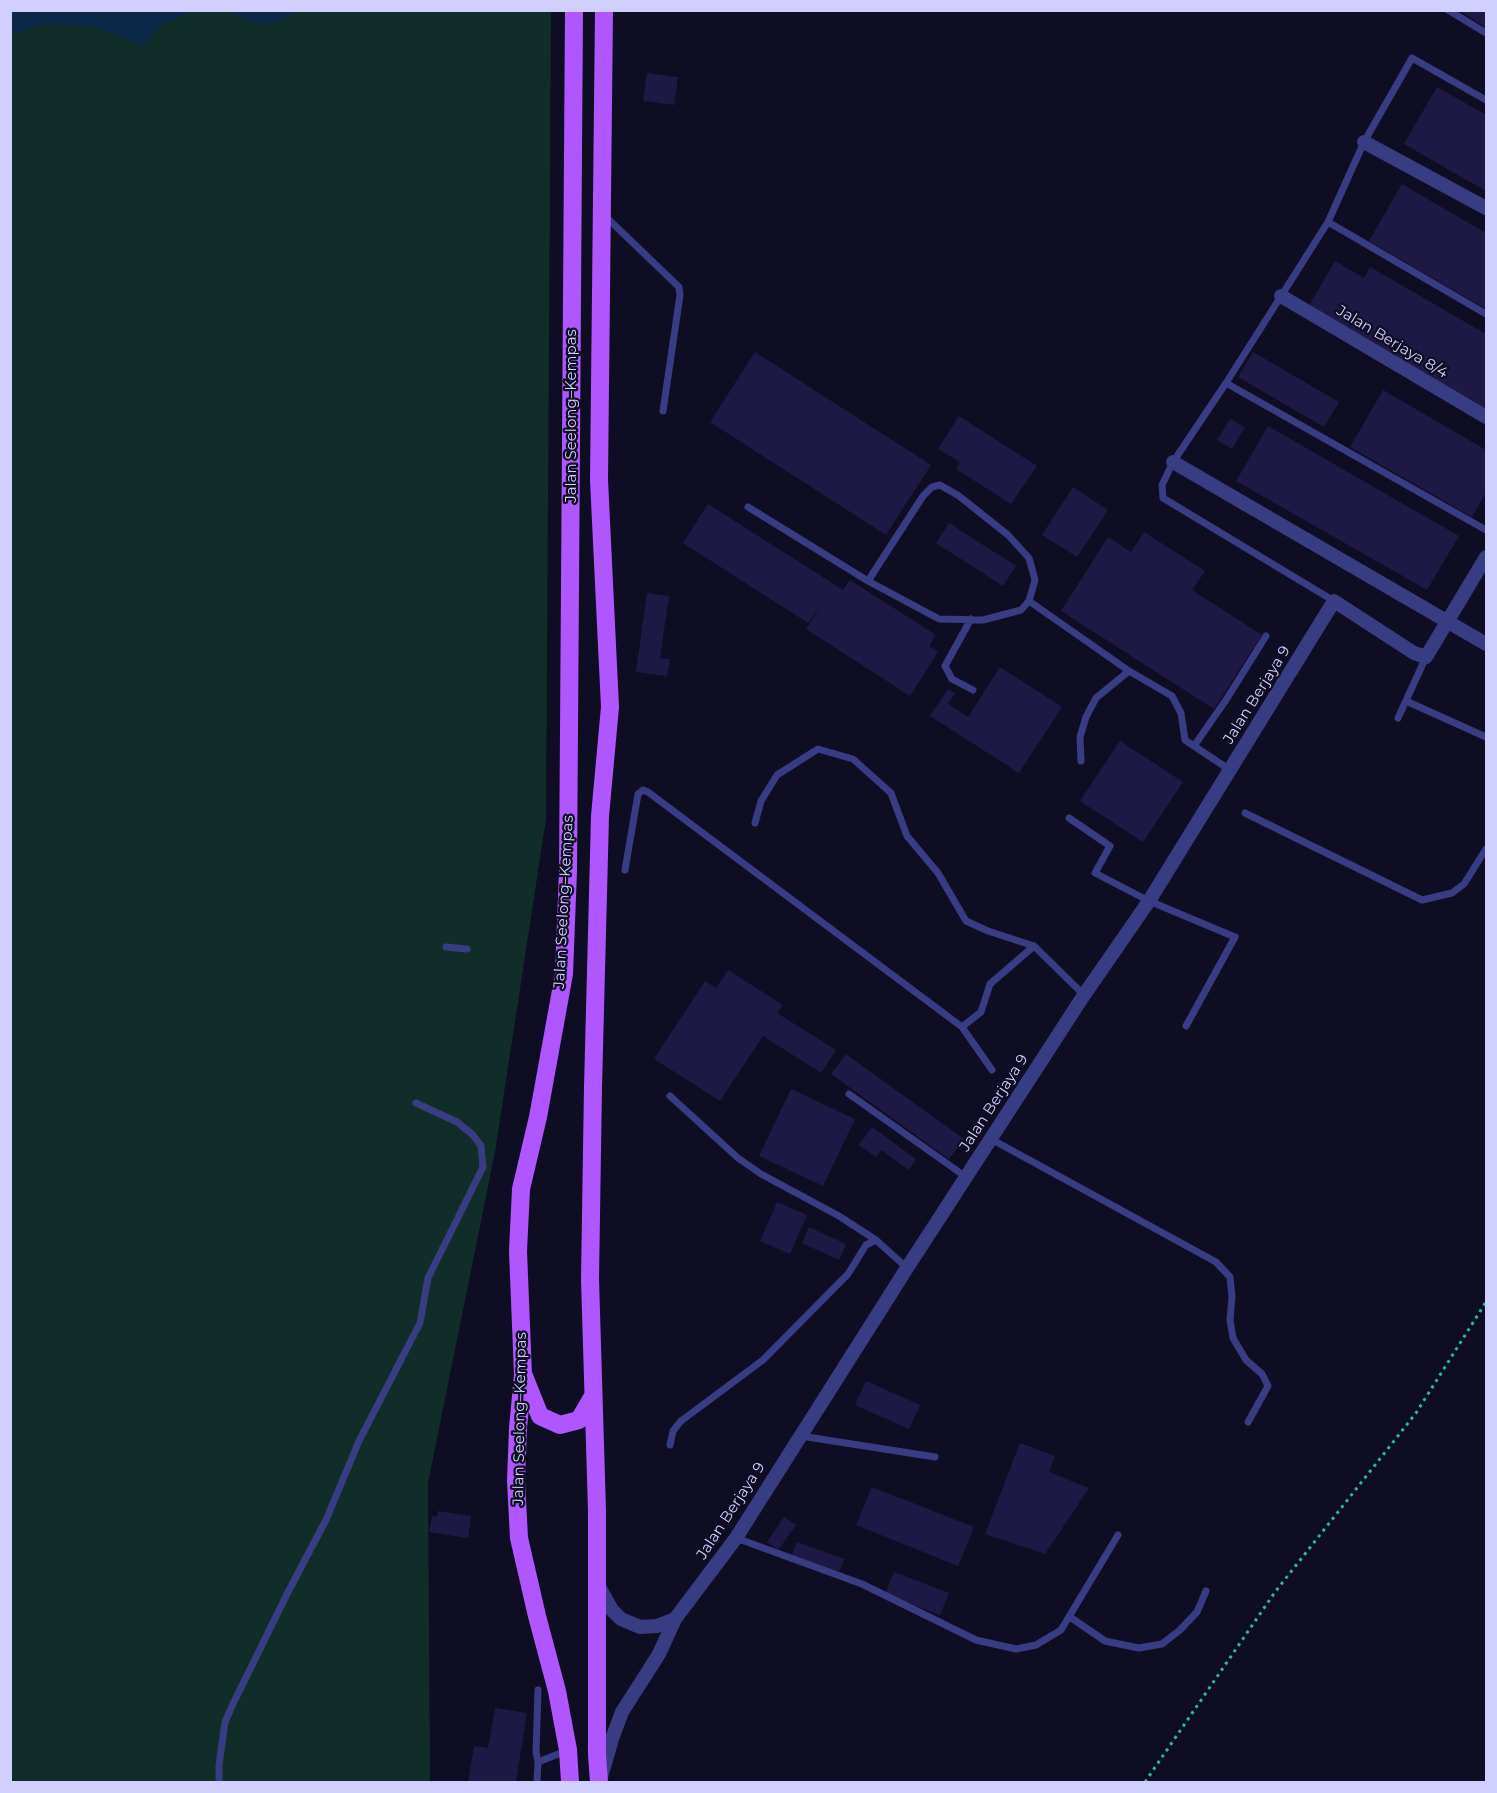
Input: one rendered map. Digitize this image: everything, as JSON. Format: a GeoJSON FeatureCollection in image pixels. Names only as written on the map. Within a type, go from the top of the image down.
{"type":"FeatureCollection","features":[{"type":"Feature","properties":{"kind":"main road","name":"Jalan Seelong–Kempas"},"geometry":{"type":"LineString","coordinates":[[570,1782],[568,1750],[557,1691],[519,1538],[516,1481],[518,1428],[524,1375],[518,1251],[521,1189],[538,1117],[564,974],[568,871],[574,10]]}},
{"type":"Feature","properties":{"kind":"main road","name":"Jalan Seelong–Kempas"},"geometry":{"type":"LineString","coordinates":[[599,1782],[591,1279],[600,816],[610,707],[599,480],[604,10]]}},
{"type":"Feature","properties":{"kind":"main road"},"geometry":{"type":"LineString","coordinates":[[524,1375],[540,1416],[560,1425],[579,1420],[593,1396]]}},
{"type":"Feature","properties":{"kind":"street"},"geometry":{"type":"LineString","coordinates":[[1364,142],[1486,208]]}},
{"type":"Feature","properties":{"kind":"street","name":"Jalan Berjaya 8/4"},"geometry":{"type":"LineString","coordinates":[[1281,296],[1486,417]]}},
{"type":"Feature","properties":{"kind":"street"},"geometry":{"type":"LineString","coordinates":[[1173,462],[1486,644]]}},
{"type":"Feature","properties":{"kind":"street"},"geometry":{"type":"LineString","coordinates":[[1334,601],[1414,653],[1426,657],[1486,557]]}},
{"type":"Feature","properties":{"kind":"street","name":"Jalan Berjaya 9"},"geometry":{"type":"LineString","coordinates":[[599,1782],[622,1712],[659,1654],[675,1619],[736,1538],[799,1436],[1084,995],[1149,901],[1334,601]]}},
{"type":"Feature","properties":{"kind":"street"},"geometry":{"type":"LineString","coordinates":[[597,1583],[612,1610],[621,1619],[640,1627],[657,1626],[675,1619]]}},
{"type":"Feature","properties":{"kind":"lane"},"geometry":{"type":"LineString","coordinates":[[1448,10],[1486,33]]}},
{"type":"Feature","properties":{"kind":"lane"},"geometry":{"type":"LineString","coordinates":[[1334,601],[1163,498],[1162,485],[1173,462],[1328,222],[1364,142],[1412,58],[1486,100]]}},
{"type":"Feature","properties":{"kind":"lane"},"geometry":{"type":"LineString","coordinates":[[603,214],[679,287],[680,295],[663,411]]}},
{"type":"Feature","properties":{"kind":"lane"},"geometry":{"type":"LineString","coordinates":[[1328,222],[1486,314]]}},
{"type":"Feature","properties":{"kind":"lane"},"geometry":{"type":"LineString","coordinates":[[1226,383],[1486,530]]}},
{"type":"Feature","properties":{"kind":"lane"},"geometry":{"type":"LineString","coordinates":[[748,507],[868,581],[939,619],[983,620],[1014,613],[1021,610],[1029,601],[1035,580],[1029,558],[1008,535],[959,496],[940,485],[932,487],[923,495],[868,581]]}},
{"type":"Feature","properties":{"kind":"lane"},"geometry":{"type":"LineString","coordinates":[[1029,601],[1129,670],[1172,696],[1181,713],[1185,740],[1230,770]]}},
{"type":"Feature","properties":{"kind":"lane"},"geometry":{"type":"LineString","coordinates":[[971,619],[945,666],[952,679],[973,690]]}},
{"type":"Feature","properties":{"kind":"lane"},"geometry":{"type":"LineString","coordinates":[[1194,746],[1266,636]]}},
{"type":"Feature","properties":{"kind":"lane"},"geometry":{"type":"LineString","coordinates":[[1398,718],[1426,657]]}},
{"type":"Feature","properties":{"kind":"lane"},"geometry":{"type":"LineString","coordinates":[[1081,761],[1080,737],[1086,717],[1096,698],[1129,670]]}},
{"type":"Feature","properties":{"kind":"lane"},"geometry":{"type":"LineString","coordinates":[[1406,701],[1486,737]]}},
{"type":"Feature","properties":{"kind":"lane"},"geometry":{"type":"LineString","coordinates":[[755,823],[761,801],[777,775],[818,749],[853,759],[891,793],[907,836],[938,873],[966,921],[1034,946],[1084,995]]}},
{"type":"Feature","properties":{"kind":"lane"},"geometry":{"type":"LineString","coordinates":[[625,870],[638,794],[643,790],[962,1027],[992,1070]]}},
{"type":"Feature","properties":{"kind":"lane"},"geometry":{"type":"LineString","coordinates":[[1245,813],[1422,900],[1452,893],[1464,884],[1486,849]]}},
{"type":"Feature","properties":{"kind":"lane"},"geometry":{"type":"LineString","coordinates":[[1069,818],[1110,846],[1095,873],[1149,901],[1235,937],[1186,1026]]}},
{"type":"Feature","properties":{"kind":"lane"},"geometry":{"type":"LineString","coordinates":[[962,1027],[981,1012],[990,984],[1034,946]]}},
{"type":"Feature","properties":{"kind":"lane"},"geometry":{"type":"LineString","coordinates":[[446,947],[467,949]]}},
{"type":"Feature","properties":{"kind":"lane"},"geometry":{"type":"LineString","coordinates":[[849,1094],[966,1177]]}},
{"type":"Feature","properties":{"kind":"lane"},"geometry":{"type":"LineString","coordinates":[[670,1096],[738,1158],[761,1174],[839,1216],[876,1240],[907,1268]]}},
{"type":"Feature","properties":{"kind":"lane"},"geometry":{"type":"LineString","coordinates":[[219,1782],[225,1722],[288,1592],[326,1521],[359,1441],[420,1323],[428,1278],[483,1167],[482,1146],[473,1135],[458,1122],[416,1103]]}},
{"type":"Feature","properties":{"kind":"lane"},"geometry":{"type":"LineString","coordinates":[[991,1139],[1216,1262],[1230,1277],[1232,1297],[1230,1320],[1233,1338],[1246,1360],[1262,1374],[1268,1386],[1248,1422]]}},
{"type":"Feature","properties":{"kind":"lane"},"geometry":{"type":"LineString","coordinates":[[670,1445],[673,1431],[681,1421],[763,1360],[848,1274],[866,1245],[876,1240]]}},
{"type":"Feature","properties":{"kind":"lane"},"geometry":{"type":"LineString","coordinates":[[799,1436],[935,1457]]}},
{"type":"Feature","properties":{"kind":"lane"},"geometry":{"type":"LineString","coordinates":[[736,1538],[862,1584],[976,1640],[1017,1649],[1036,1646],[1061,1630],[1118,1535]]}},
{"type":"Feature","properties":{"kind":"lane"},"geometry":{"type":"LineString","coordinates":[[1070,1617],[1105,1641],[1139,1648],[1162,1644],[1180,1630],[1197,1612],[1206,1591]]}},
{"type":"Feature","properties":{"kind":"lane"},"geometry":{"type":"LineString","coordinates":[[537,1782],[538,1690]]}},
{"type":"Feature","properties":{"kind":"lane"},"geometry":{"type":"LineString","coordinates":[[538,1762],[568,1750]]}},
{"type":"Feature","properties":{"kind":"path"},"geometry":{"type":"LineString","coordinates":[[1145,1782],[1275,1592],[1416,1413],[1486,1302]]}},
{"type":"Feature","properties":{"kind":"green space"},"geometry":{"type":"Polygon","coordinates":[[[11,11],[551,11],[546,819],[495,1152],[428,1483],[430,1782],[11,1782],[11,11]]]}},
{"type":"Feature","properties":{"kind":"water"},"geometry":{"type":"Polygon","coordinates":[[[10,11],[193,11],[160,26],[143,47],[123,37],[88,26],[42,24],[16,33],[11,28],[10,11]]]}},
{"type":"Feature","properties":{"kind":"water"},"geometry":{"type":"Polygon","coordinates":[[[231,11],[295,11],[286,18],[266,25],[253,23],[231,11]]]}},
{"type":"Feature","properties":{"kind":"building"},"geometry":{"type":"Polygon","coordinates":[[[1459,10],[1486,10],[1486,28],[1459,10]]]}},
{"type":"Feature","properties":{"kind":"building"},"geometry":{"type":"Polygon","coordinates":[[[647,73],[678,77],[674,105],[643,101],[647,73]]]}},
{"type":"Feature","properties":{"kind":"building"},"geometry":{"type":"Polygon","coordinates":[[[1437,87],[1486,115],[1486,191],[1404,144],[1437,87]]]}},
{"type":"Feature","properties":{"kind":"building"},"geometry":{"type":"Polygon","coordinates":[[[1402,184],[1486,233],[1486,309],[1369,241],[1402,184]]]}},
{"type":"Feature","properties":{"kind":"building"},"geometry":{"type":"Polygon","coordinates":[[[1335,261],[1364,278],[1370,267],[1486,334],[1486,410],[1308,307],[1335,261]]]}},
{"type":"Feature","properties":{"kind":"building"},"geometry":{"type":"Polygon","coordinates":[[[755,352],[931,465],[886,535],[710,422],[755,352]]]}},
{"type":"Feature","properties":{"kind":"building"},"geometry":{"type":"Polygon","coordinates":[[[1253,352],[1339,402],[1324,427],[1238,377],[1253,352]]]}},
{"type":"Feature","properties":{"kind":"building"},"geometry":{"type":"Polygon","coordinates":[[[1383,390],[1486,450],[1486,492],[1472,517],[1350,447],[1383,390]]]}},
{"type":"Feature","properties":{"kind":"building"},"geometry":{"type":"Polygon","coordinates":[[[959,416],[1037,466],[1011,504],[956,469],[960,462],[938,449],[959,416]]]}},
{"type":"Feature","properties":{"kind":"building"},"geometry":{"type":"Polygon","coordinates":[[[1230,419],[1245,427],[1232,449],[1217,440],[1230,419]]]}},
{"type":"Feature","properties":{"kind":"building"},"geometry":{"type":"Polygon","coordinates":[[[1268,426],[1459,536],[1427,590],[1236,481],[1268,426]]]}},
{"type":"Feature","properties":{"kind":"building"},"geometry":{"type":"Polygon","coordinates":[[[1073,487],[1108,510],[1077,557],[1042,535],[1073,487]]]}},
{"type":"Feature","properties":{"kind":"building"},"geometry":{"type":"Polygon","coordinates":[[[708,504],[843,590],[850,580],[936,635],[929,646],[938,652],[910,696],[806,629],[823,602],[808,623],[683,543],[708,504]]]}},
{"type":"Feature","properties":{"kind":"building"},"geometry":{"type":"Polygon","coordinates":[[[949,523],[1016,566],[1003,586],[936,543],[949,523]]]}},
{"type":"Feature","properties":{"kind":"building"},"geometry":{"type":"Polygon","coordinates":[[[1144,532],[1205,571],[1192,590],[1262,635],[1214,709],[1061,611],[1108,537],[1131,552],[1144,532]]]}},
{"type":"Feature","properties":{"kind":"building"},"geometry":{"type":"Polygon","coordinates":[[[647,593],[669,596],[660,658],[670,659],[667,676],[636,672],[647,593]]]}},
{"type":"Feature","properties":{"kind":"building"},"geometry":{"type":"Polygon","coordinates":[[[1000,667],[1062,707],[1019,773],[930,716],[948,689],[955,693],[948,704],[968,717],[1000,667]]]}},
{"type":"Feature","properties":{"kind":"building"},"geometry":{"type":"Polygon","coordinates":[[[1120,741],[1183,782],[1143,842],[1080,801],[1120,741]]]}},
{"type":"Feature","properties":{"kind":"building"},"geometry":{"type":"Polygon","coordinates":[[[728,970],[783,1005],[777,1013],[836,1050],[821,1073],[763,1036],[720,1101],[654,1059],[705,981],[716,988],[728,970]]]}},
{"type":"Feature","properties":{"kind":"building"},"geometry":{"type":"Polygon","coordinates":[[[846,1054],[964,1139],[949,1159],[831,1074],[846,1054]]]}},
{"type":"Feature","properties":{"kind":"building"},"geometry":{"type":"Polygon","coordinates":[[[791,1089],[855,1119],[823,1186],[759,1156],[791,1089]]]}},
{"type":"Feature","properties":{"kind":"building"},"geometry":{"type":"Polygon","coordinates":[[[872,1127],[916,1159],[909,1170],[881,1150],[876,1157],[859,1145],[872,1127]]]}},
{"type":"Feature","properties":{"kind":"building"},"geometry":{"type":"Polygon","coordinates":[[[777,1202],[807,1215],[790,1254],[760,1241],[777,1202]]]}},
{"type":"Feature","properties":{"kind":"building"},"geometry":{"type":"Polygon","coordinates":[[[809,1227],[846,1244],[839,1260],[802,1243],[809,1227]]]}},
{"type":"Feature","properties":{"kind":"building"},"geometry":{"type":"Polygon","coordinates":[[[866,1381],[920,1405],[909,1429],[855,1405],[866,1381]]]}},
{"type":"Feature","properties":{"kind":"building"},"geometry":{"type":"Polygon","coordinates":[[[1020,1443],[1055,1456],[1049,1472],[1089,1488],[1045,1554],[985,1534],[1020,1443]]]}},
{"type":"Feature","properties":{"kind":"building"},"geometry":{"type":"Polygon","coordinates":[[[872,1487],[974,1527],[958,1566],[856,1525],[872,1487]]]}},
{"type":"Feature","properties":{"kind":"building"},"geometry":{"type":"Polygon","coordinates":[[[438,1511],[471,1516],[468,1538],[429,1532],[432,1516],[437,1517],[438,1511]]]}},
{"type":"Feature","properties":{"kind":"building"},"geometry":{"type":"Polygon","coordinates":[[[784,1517],[796,1525],[778,1550],[767,1542],[784,1517]]]}},
{"type":"Feature","properties":{"kind":"building"},"geometry":{"type":"Polygon","coordinates":[[[797,1542],[844,1559],[839,1572],[792,1555],[797,1542]]]}},
{"type":"Feature","properties":{"kind":"building"},"geometry":{"type":"Polygon","coordinates":[[[894,1572],[949,1593],[940,1615],[885,1594],[894,1572]]]}},
{"type":"Feature","properties":{"kind":"building"},"geometry":{"type":"Polygon","coordinates":[[[495,1708],[527,1713],[516,1782],[468,1782],[474,1746],[488,1748],[495,1708]]]}}]}
